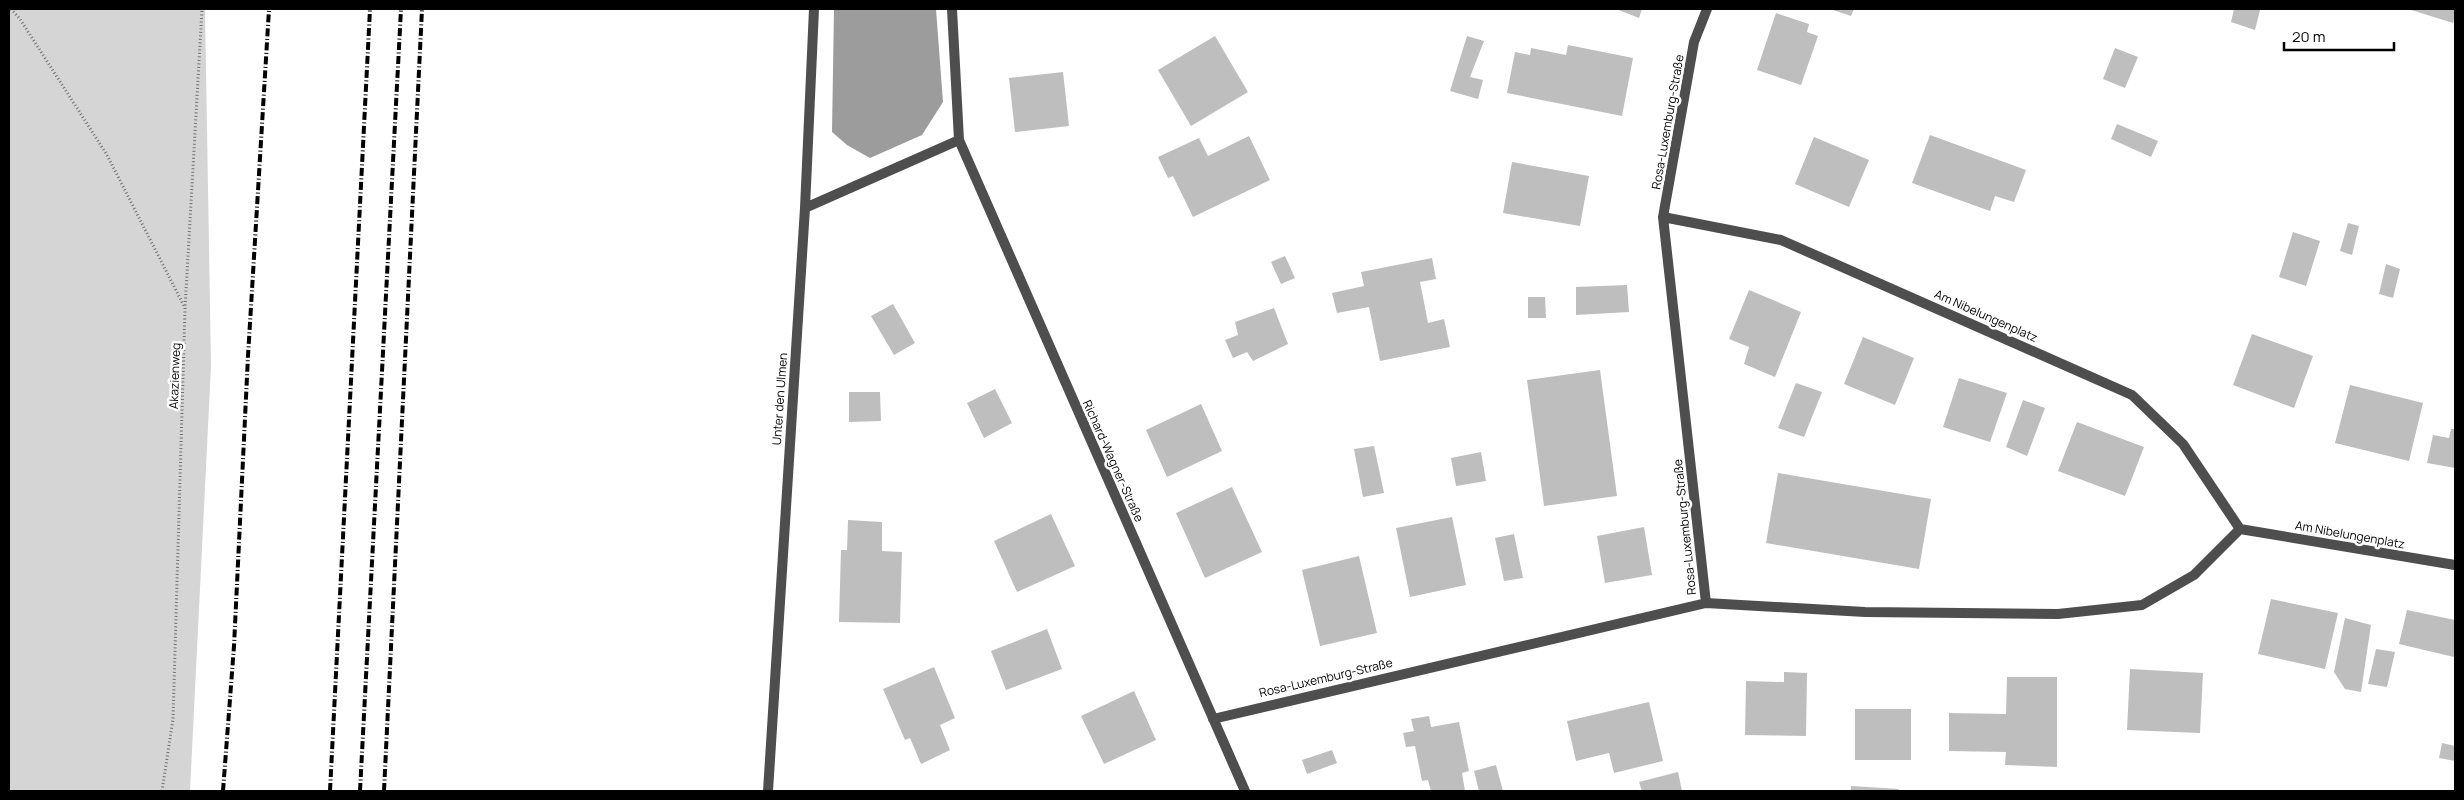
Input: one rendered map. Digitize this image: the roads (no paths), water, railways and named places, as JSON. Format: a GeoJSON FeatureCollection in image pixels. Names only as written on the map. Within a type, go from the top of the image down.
{"type":"FeatureCollection","features":[{"type":"Feature","properties":{"kind":"street","name":"Unter den Ulmen"},"geometry":{"type":"LineString","coordinates":[[768,791],[805,208],[814,9]]}},
{"type":"Feature","properties":{"kind":"street","name":"Richard-Wagner-Straße"},"geometry":{"type":"LineString","coordinates":[[952,9],[959,140],[1245,791]]}},
{"type":"Feature","properties":{"kind":"street","name":"Rosa-Luxemburg-Straße"},"geometry":{"type":"LineString","coordinates":[[1213,719],[1706,603],[1663,217],[1694,42],[1707,9]]}},
{"type":"Feature","properties":{"kind":"street"},"geometry":{"type":"LineString","coordinates":[[805,208],[959,140]]}},
{"type":"Feature","properties":{"kind":"street","name":"Am Nibelungenplatz"},"geometry":{"type":"LineString","coordinates":[[1663,217],[1781,240],[2132,395],[2183,444],[2240,529],[2455,565]]}},
{"type":"Feature","properties":{"kind":"street"},"geometry":{"type":"LineString","coordinates":[[1706,603],[1865,612],[2058,614],[2142,605],[2194,575],[2240,529]]}},
{"type":"Feature","properties":{"kind":"railway"},"geometry":{"type":"LineString","coordinates":[[223,791],[234,646],[248,356],[269,9]]}},
{"type":"Feature","properties":{"kind":"railway"},"geometry":{"type":"LineString","coordinates":[[330,791],[370,9]]}},
{"type":"Feature","properties":{"kind":"railway"},"geometry":{"type":"LineString","coordinates":[[360,791],[401,9]]}},
{"type":"Feature","properties":{"kind":"railway"},"geometry":{"type":"LineString","coordinates":[[384,791],[422,9]]}}]}
